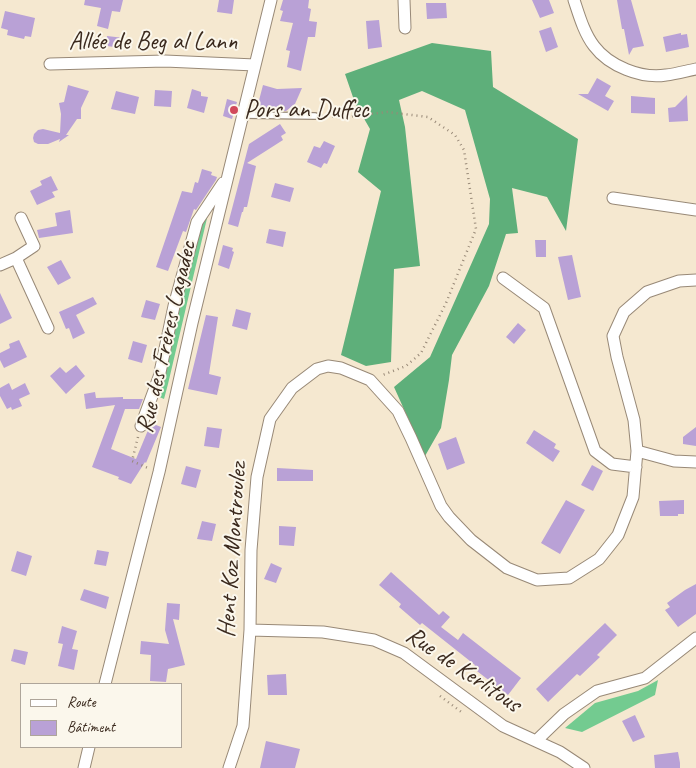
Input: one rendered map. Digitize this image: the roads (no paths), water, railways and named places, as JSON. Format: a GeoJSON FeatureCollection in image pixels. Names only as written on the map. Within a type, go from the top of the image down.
{"type":"FeatureCollection","features":[{"type":"Feature","properties":{"kind":"street","name":"Rue des Frères Lagadec"},"geometry":{"type":"LineString","coordinates":[[105,683],[159,472],[227,178],[271,0]]}},
{"type":"Feature","properties":{"kind":"street"},"geometry":{"type":"LineString","coordinates":[[404,0],[405,28]]}},
{"type":"Feature","properties":{"kind":"street"},"geometry":{"type":"LineString","coordinates":[[574,0],[581,22],[594,46],[616,65],[638,74],[664,76],[696,69]]}},
{"type":"Feature","properties":{"kind":"street","name":"Allée de Beg al Lann"},"geometry":{"type":"LineString","coordinates":[[50,64],[165,61],[255,65]]}},
{"type":"Feature","properties":{"kind":"street"},"geometry":{"type":"LineString","coordinates":[[141,426],[159,378],[174,306],[197,222],[227,178]]}},
{"type":"Feature","properties":{"kind":"street"},"geometry":{"type":"LineString","coordinates":[[613,198],[696,210]]}},
{"type":"Feature","properties":{"kind":"street"},"geometry":{"type":"LineString","coordinates":[[0,265],[16,258],[34,246],[21,218]]}},
{"type":"Feature","properties":{"kind":"street"},"geometry":{"type":"LineString","coordinates":[[16,258],[48,328]]}},
{"type":"Feature","properties":{"kind":"street"},"geometry":{"type":"LineString","coordinates":[[503,278],[544,308],[595,451],[612,464],[636,467]]}},
{"type":"Feature","properties":{"kind":"street","name":"Hent Koz Montroulez"},"geometry":{"type":"LineString","coordinates":[[229,768],[243,726],[250,630],[251,550],[257,477],[270,419],[292,388],[317,369],[328,366],[341,368],[370,380],[398,411],[441,506],[471,540],[507,568],[537,580],[569,578],[599,559],[618,535],[633,497],[637,450],[634,420],[613,336],[624,312],[647,292],[680,281],[696,280]]}},
{"type":"Feature","properties":{"kind":"street"},"geometry":{"type":"LineString","coordinates":[[637,450],[674,461],[696,462]]}},
{"type":"Feature","properties":{"kind":"street","name":"Rue de Kerlitous"},"geometry":{"type":"LineString","coordinates":[[250,630],[323,632],[374,640],[404,653],[503,726],[560,752],[584,768]]}},
{"type":"Feature","properties":{"kind":"street"},"geometry":{"type":"LineString","coordinates":[[536,741],[564,714],[597,691],[645,678],[696,638]]}},
{"type":"Feature","properties":{"kind":"street"},"geometry":{"type":"LineString","coordinates":[[84,768],[89,748]]}},
{"type":"Feature","properties":{"kind":"lane"},"geometry":{"type":"LineString","coordinates":[[242,115],[315,116]]}},
{"type":"Feature","properties":{"kind":"place","name":"Pors an Duffec"},"geometry":{"type":"Point","coordinates":[234,110]}}]}
